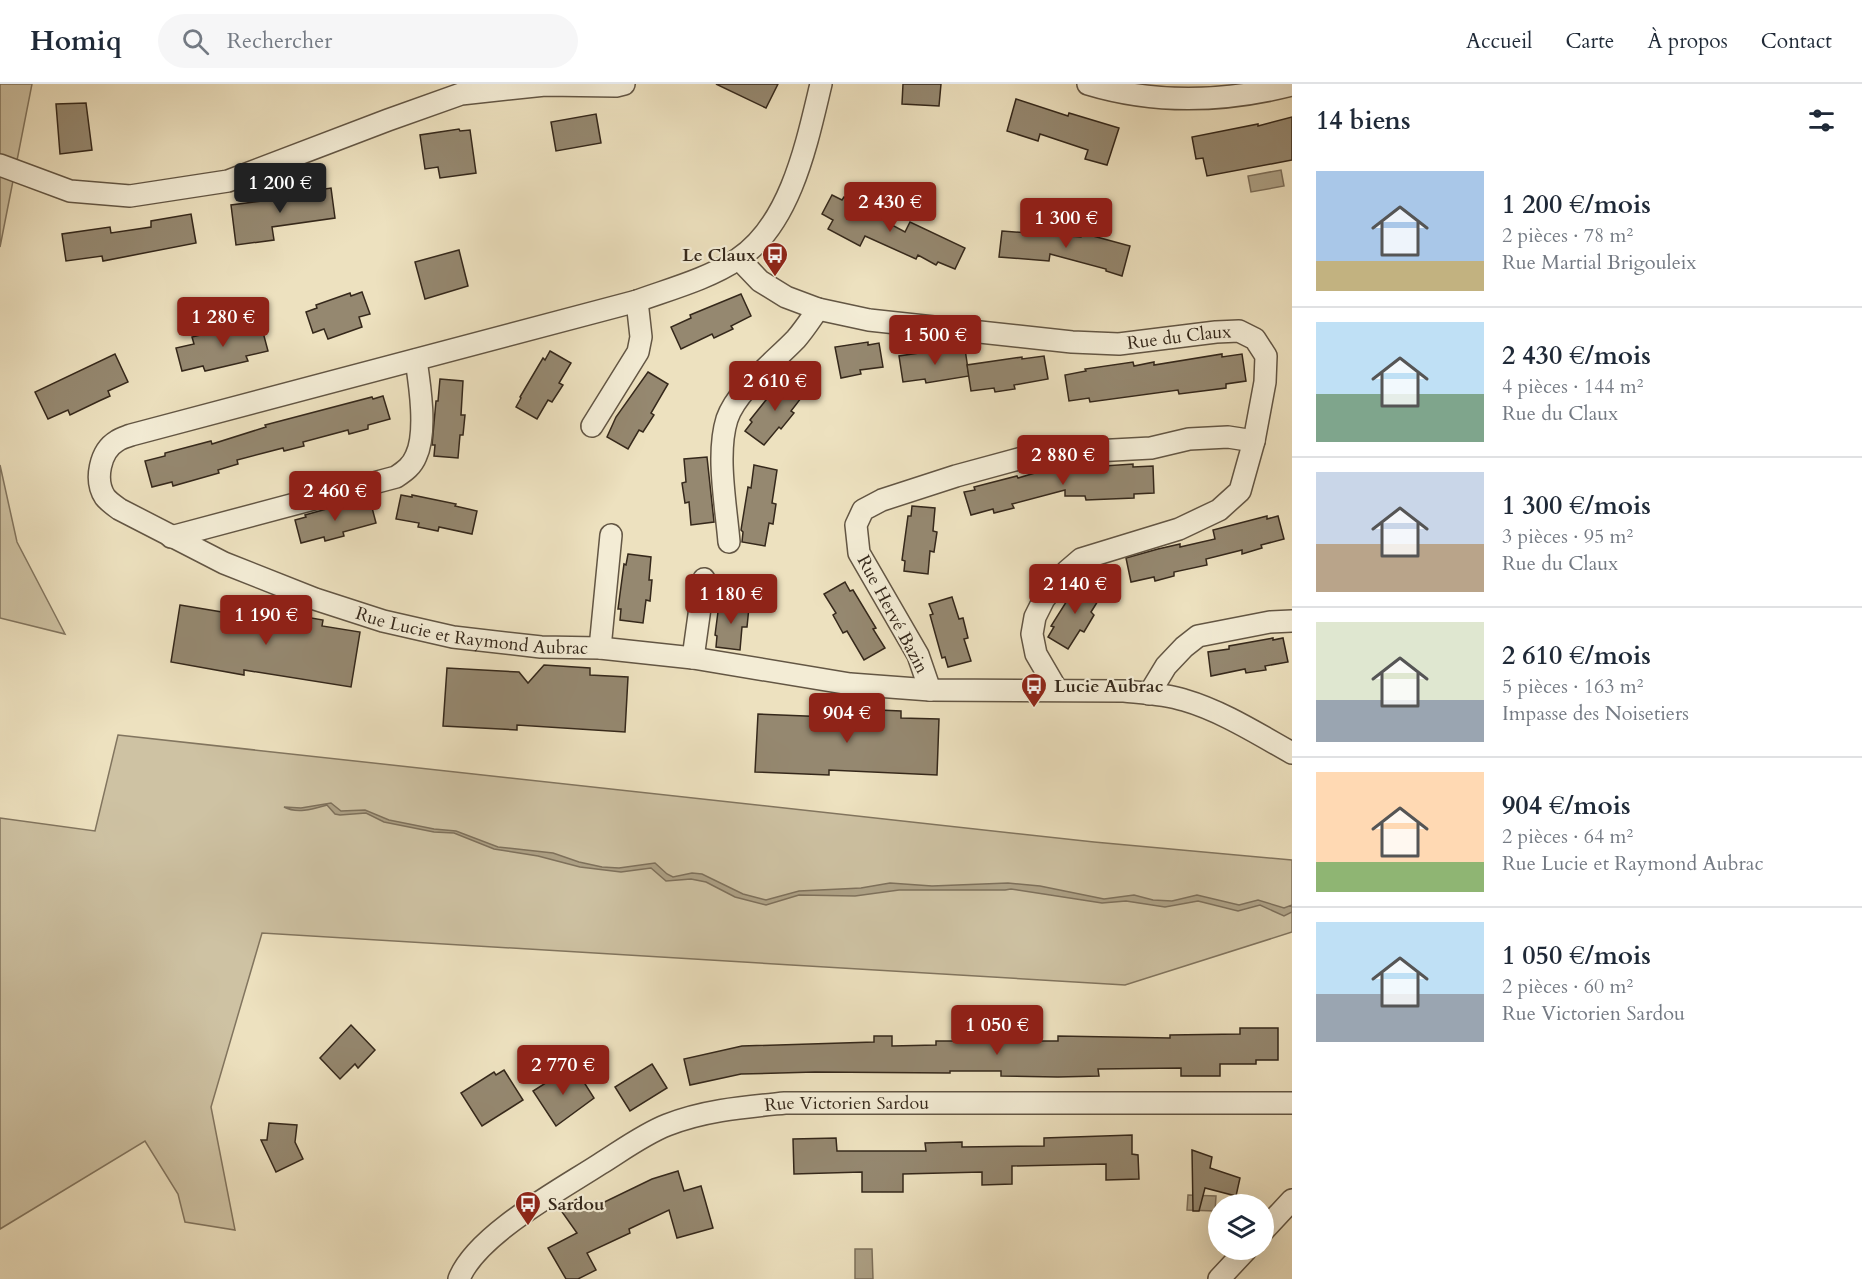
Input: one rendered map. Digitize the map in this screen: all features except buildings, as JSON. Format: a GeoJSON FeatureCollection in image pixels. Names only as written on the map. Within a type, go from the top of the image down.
{"type":"FeatureCollection","features":[{"type":"Feature","properties":{"kind":"street"},"geometry":{"type":"LineString","coordinates":[[0,165],[70,191],[130,196],[228,181],[461,94],[545,85],[616,86],[624,84]]}},
{"type":"Feature","properties":{"kind":"street","name":"Rue Lucie et Raymond Aubrac"},"geometry":{"type":"LineString","coordinates":[[821,84],[804,154],[784,203],[760,240],[739,259],[637,301],[131,435],[116,441],[105,453],[100,466],[99,482],[105,497],[119,509],[234,567],[315,599],[383,621],[453,637],[542,647],[600,648],[693,658],[850,684],[930,690],[1124,691],[1149,694],[1183,699],[1286,743]]}},
{"type":"Feature","properties":{"kind":"street"},"geometry":{"type":"LineString","coordinates":[[1088,84],[1150,98],[1199,99],[1292,85]]}},
{"type":"Feature","properties":{"kind":"street","name":"Rue du Claux"},"geometry":{"type":"LineString","coordinates":[[739,259],[760,281],[786,297],[818,309],[869,320],[1107,344],[1239,331],[1256,339],[1266,356],[1265,382],[1254,441],[1239,491],[1219,510],[1179,530],[1081,559],[1067,571],[1044,599],[1035,617],[1032,634],[1036,654],[1057,690]]}},
{"type":"Feature","properties":{"kind":"street"},"geometry":{"type":"LineString","coordinates":[[592,426],[638,352],[641,337],[637,301]]}},
{"type":"Feature","properties":{"kind":"street"},"geometry":{"type":"LineString","coordinates":[[729,542],[723,461],[723,437],[728,417],[739,397],[798,336],[818,309]]}},
{"type":"Feature","properties":{"kind":"street"},"geometry":{"type":"LineString","coordinates":[[171,537],[245,515],[396,477],[409,468],[417,455],[421,432],[422,393],[416,360]]}},
{"type":"Feature","properties":{"kind":"street","name":"Rue Hervé Bazin"},"geometry":{"type":"LineString","coordinates":[[930,690],[918,655],[859,553],[856,525],[863,510],[882,500],[956,476],[1037,454],[1151,448],[1190,439],[1228,437],[1254,441]]}},
{"type":"Feature","properties":{"kind":"street"},"geometry":{"type":"LineString","coordinates":[[600,648],[612,535]]}},
{"type":"Feature","properties":{"kind":"street"},"geometry":{"type":"LineString","coordinates":[[693,658],[704,579]]}},
{"type":"Feature","properties":{"kind":"street"},"geometry":{"type":"LineString","coordinates":[[1149,694],[1166,666],[1198,636],[1270,622],[1292,621]]}},
{"type":"Feature","properties":{"kind":"street","name":"Rue Victorien Sardou"},"geometry":{"type":"LineString","coordinates":[[459,1279],[463,1269],[489,1241],[518,1216],[665,1125],[701,1114],[740,1107],[785,1103],[1292,1103]]}},
{"type":"Feature","properties":{"kind":"street"},"geometry":{"type":"LineString","coordinates":[[1274,1219],[1292,1200]]}},
{"type":"Feature","properties":{"kind":"street"},"geometry":{"type":"LineString","coordinates":[[1219,1279],[1237,1260]]}},
{"type":"Feature","properties":{"kind":"shaded area"},"geometry":{"type":"Polygon","coordinates":[[[0,84],[32,84],[0,247],[0,84]]]}},
{"type":"Feature","properties":{"kind":"shaded area"},"geometry":{"type":"Polygon","coordinates":[[[1281,170],[1284,186],[1251,192],[1248,176],[1281,170]]]}},
{"type":"Feature","properties":{"kind":"shaded area"},"geometry":{"type":"Polygon","coordinates":[[[0,465],[17,542],[65,634],[0,618],[0,465]]]}},
{"type":"Feature","properties":{"kind":"shaded area"},"geometry":{"type":"Polygon","coordinates":[[[118,735],[1094,842],[1292,860],[1292,932],[1125,985],[262,933],[211,1107],[235,1230],[185,1222],[178,1194],[145,1141],[0,1229],[0,818],[95,831],[118,735]]]}},
{"type":"Feature","properties":{"kind":"shaded area"},"geometry":{"type":"Polygon","coordinates":[[[331,803],[341,811],[365,810],[389,820],[456,831],[498,847],[553,853],[602,867],[619,868],[655,863],[673,877],[692,873],[702,874],[743,894],[766,900],[799,891],[861,888],[890,883],[932,886],[1008,883],[1040,886],[1104,899],[1134,895],[1153,900],[1172,901],[1197,895],[1239,905],[1258,900],[1284,908],[1292,905],[1292,912],[1284,916],[1260,905],[1238,911],[1198,901],[1165,907],[1126,901],[1102,903],[1011,889],[899,890],[855,896],[799,895],[766,905],[735,897],[706,882],[691,879],[666,881],[651,868],[621,872],[580,867],[538,856],[494,849],[454,833],[434,832],[384,822],[366,813],[335,814],[327,805],[300,810],[284,807],[301,808],[331,803]]]}},
{"type":"Feature","properties":{"kind":"shaded area"},"geometry":{"type":"Polygon","coordinates":[[[1188,1195],[1208,1196],[1208,1211],[1187,1210],[1188,1195]]]}},
{"type":"Feature","properties":{"kind":"shaded area"},"geometry":{"type":"Polygon","coordinates":[[[855,1249],[872,1249],[873,1279],[855,1279],[855,1249]]]}},
{"type":"Feature","properties":{"kind":"place","name":"Le Claux"},"geometry":{"type":"Point","coordinates":[775,278]}},
{"type":"Feature","properties":{"kind":"place","name":"Lucie Aubrac"},"geometry":{"type":"Point","coordinates":[1034,709]}},
{"type":"Feature","properties":{"kind":"place","name":"Sardou"},"geometry":{"type":"Point","coordinates":[528,1227]}}]}
